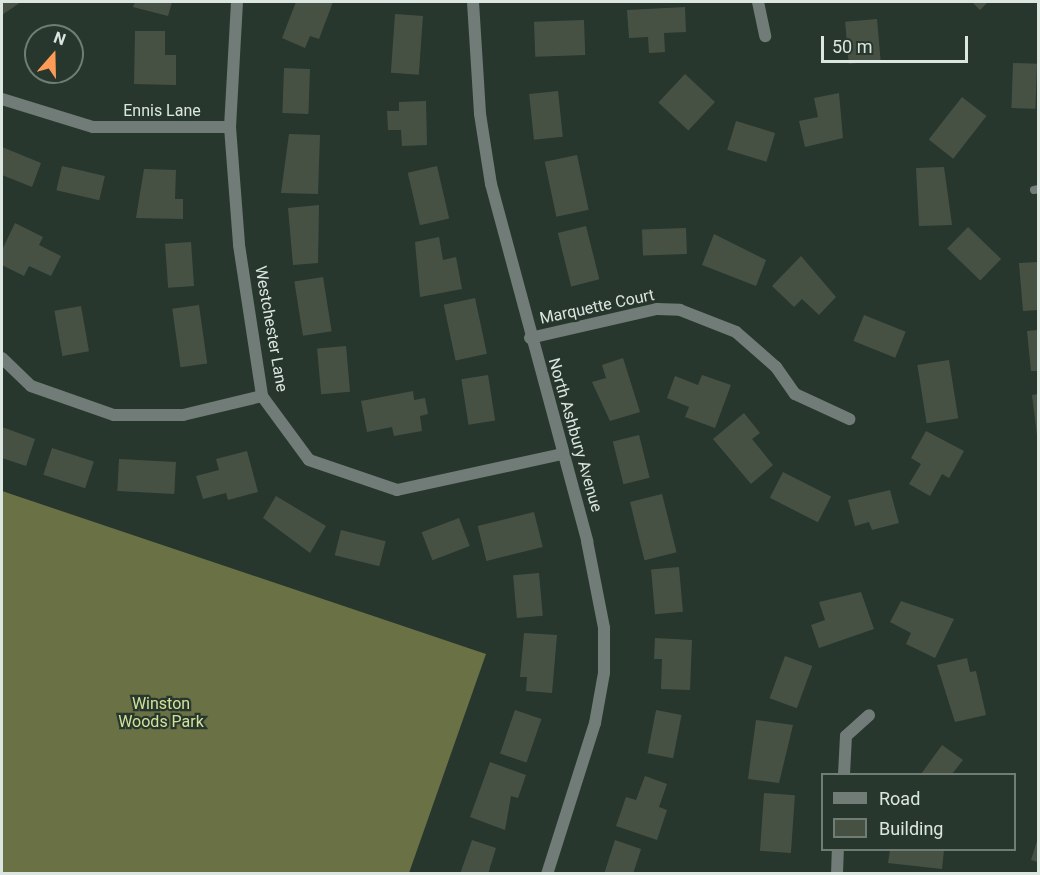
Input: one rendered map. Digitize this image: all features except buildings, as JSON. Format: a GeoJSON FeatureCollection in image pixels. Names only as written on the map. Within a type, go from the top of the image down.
{"type":"FeatureCollection","features":[{"type":"Feature","properties":{"kind":"street","name":"Westchester Lane"},"geometry":{"type":"LineString","coordinates":[[237,2],[230,127],[239,245],[262,396],[309,460],[397,490],[562,454]]}},
{"type":"Feature","properties":{"kind":"street","name":"North Ashbury Avenue"},"geometry":{"type":"LineString","coordinates":[[473,2],[485,150],[530,338],[587,541],[604,628],[604,673],[595,723],[547,873]]}},
{"type":"Feature","properties":{"kind":"street"},"geometry":{"type":"LineString","coordinates":[[758,2],[765,36]]}},
{"type":"Feature","properties":{"kind":"street","name":"Ennis Lane"},"geometry":{"type":"LineString","coordinates":[[2,99],[93,128],[230,127]]}},
{"type":"Feature","properties":{"kind":"street","name":"Marquette Court"},"geometry":{"type":"LineString","coordinates":[[530,338],[657,309],[680,310],[736,332],[776,367],[795,394],[849,419]]}},
{"type":"Feature","properties":{"kind":"street"},"geometry":{"type":"LineString","coordinates":[[2,358],[32,386],[114,415],[183,415],[262,396]]}},
{"type":"Feature","properties":{"kind":"street"},"geometry":{"type":"LineString","coordinates":[[844,773],[846,736],[869,715]]}},
{"type":"Feature","properties":{"kind":"street"},"geometry":{"type":"LineString","coordinates":[[837,873],[838,851]]}},
{"type":"Feature","properties":{"kind":"green space","name":"Winston Woods Park"},"geometry":{"type":"Polygon","coordinates":[[[2,491],[486,654],[409,873],[2,873],[2,491]]]}}]}
